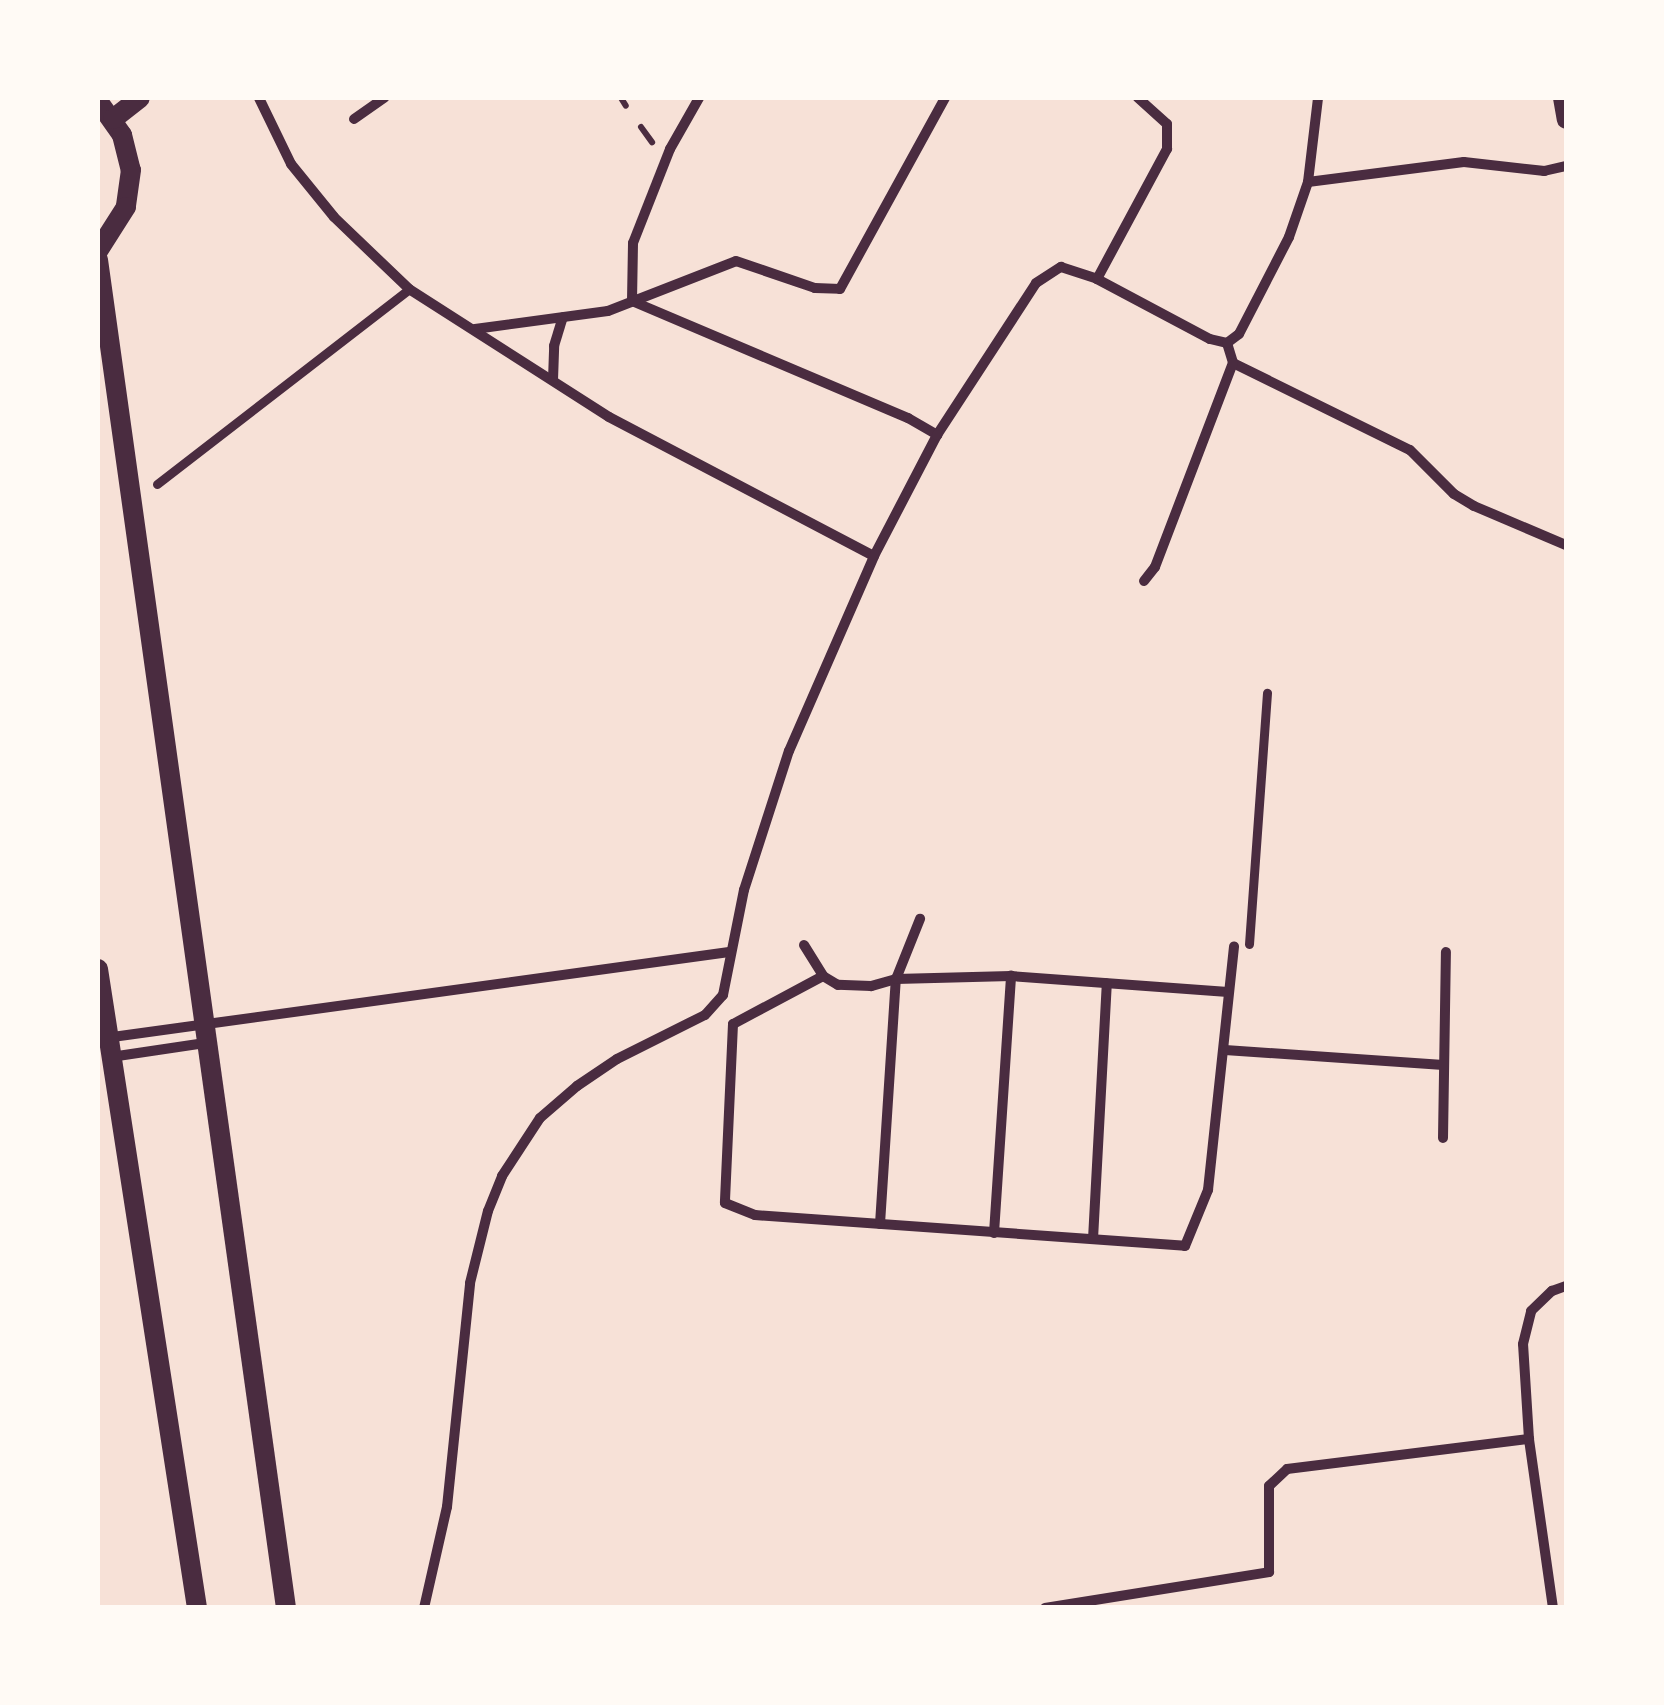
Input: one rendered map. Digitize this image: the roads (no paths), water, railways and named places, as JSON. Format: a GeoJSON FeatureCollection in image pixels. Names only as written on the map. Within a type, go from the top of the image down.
{"type":"FeatureCollection","features":[{"type":"Feature","properties":{"kind":"main road"},"geometry":{"type":"LineString","coordinates":[[113,119],[140,98]]}},
{"type":"Feature","properties":{"kind":"main road"},"geometry":{"type":"LineString","coordinates":[[98,101],[113,119],[128,152],[130,189],[119,224],[98,251]]}},
{"type":"Feature","properties":{"kind":"main road"},"geometry":{"type":"LineString","coordinates":[[98,260],[286,1608]]}},
{"type":"Feature","properties":{"kind":"main road"},"geometry":{"type":"LineString","coordinates":[[98,969],[105,1045],[198,1608]]}},
{"type":"Feature","properties":{"kind":"street"},"geometry":{"type":"LineString","coordinates":[[259,98],[291,164],[334,218],[409,289],[610,417],[874,556]]}},
{"type":"Feature","properties":{"kind":"street"},"geometry":{"type":"LineString","coordinates":[[354,119],[384,98]]}},
{"type":"Feature","properties":{"kind":"street"},"geometry":{"type":"LineString","coordinates":[[632,301],[632,243],[670,149],[698,98]]}},
{"type":"Feature","properties":{"kind":"street"},"geometry":{"type":"LineString","coordinates":[[474,329],[608,312],[736,260],[815,288],[840,289],[945,98]]}},
{"type":"Feature","properties":{"kind":"street"},"geometry":{"type":"LineString","coordinates":[[1097,278],[1167,149],[1167,124],[1138,98]]}},
{"type":"Feature","properties":{"kind":"street"},"geometry":{"type":"LineString","coordinates":[[1228,343],[1239,334],[1260,296],[1308,182],[1318,98]]}},
{"type":"Feature","properties":{"kind":"street"},"geometry":{"type":"LineString","coordinates":[[1562,98],[1566,120]]}},
{"type":"Feature","properties":{"kind":"street"},"geometry":{"type":"LineString","coordinates":[[1308,182],[1464,162],[1544,171],[1566,166]]}},
{"type":"Feature","properties":{"kind":"street"},"geometry":{"type":"LineString","coordinates":[[424,1608],[447,1506],[470,1283],[488,1211],[502,1176],[540,1118],[577,1086],[617,1059],[705,1014],[722,996],[755,851],[789,751],[874,556],[937,435],[1036,283],[1061,267],[1097,278],[1210,339],[1228,343]]}},
{"type":"Feature","properties":{"kind":"street"},"geometry":{"type":"LineString","coordinates":[[157,484],[409,289]]}},
{"type":"Feature","properties":{"kind":"street"},"geometry":{"type":"LineString","coordinates":[[632,301],[908,418],[937,435]]}},
{"type":"Feature","properties":{"kind":"street"},"geometry":{"type":"LineString","coordinates":[[553,380],[554,346],[563,318]]}},
{"type":"Feature","properties":{"kind":"street"},"geometry":{"type":"LineString","coordinates":[[1144,581],[1154,567],[1233,363],[1228,343]]}},
{"type":"Feature","properties":{"kind":"street"},"geometry":{"type":"LineString","coordinates":[[1233,363],[1410,450],[1454,494],[1474,506],[1566,545]]}},
{"type":"Feature","properties":{"kind":"street"},"geometry":{"type":"LineString","coordinates":[[1249,944],[1267,693]]}},
{"type":"Feature","properties":{"kind":"street"},"geometry":{"type":"LineString","coordinates":[[880,1224],[896,979],[920,919]]}},
{"type":"Feature","properties":{"kind":"street"},"geometry":{"type":"LineString","coordinates":[[804,944],[822,976],[838,985],[1011,976],[1228,992]]}},
{"type":"Feature","properties":{"kind":"street"},"geometry":{"type":"LineString","coordinates":[[822,976],[732,1024],[725,1203],[755,1215],[1185,1246],[1208,1190],[1234,946]]}},
{"type":"Feature","properties":{"kind":"street"},"geometry":{"type":"LineString","coordinates":[[105,1045],[729,952]]}},
{"type":"Feature","properties":{"kind":"street"},"geometry":{"type":"LineString","coordinates":[[1443,1138],[1446,952]]}},
{"type":"Feature","properties":{"kind":"street"},"geometry":{"type":"LineString","coordinates":[[994,1233],[1011,976]]}},
{"type":"Feature","properties":{"kind":"street"},"geometry":{"type":"LineString","coordinates":[[1092,1239],[1107,983]]}},
{"type":"Feature","properties":{"kind":"street"},"geometry":{"type":"LineString","coordinates":[[105,1045],[204,1033]]}},
{"type":"Feature","properties":{"kind":"street"},"geometry":{"type":"LineString","coordinates":[[1225,1050],[1443,1065]]}},
{"type":"Feature","properties":{"kind":"street"},"geometry":{"type":"LineString","coordinates":[[1553,1608],[1529,1439],[1523,1344],[1532,1311],[1552,1291],[1566,1286]]}},
{"type":"Feature","properties":{"kind":"street"},"geometry":{"type":"LineString","coordinates":[[1045,1608],[1270,1572],[1270,1486],[1287,1469],[1529,1439]]}}]}
